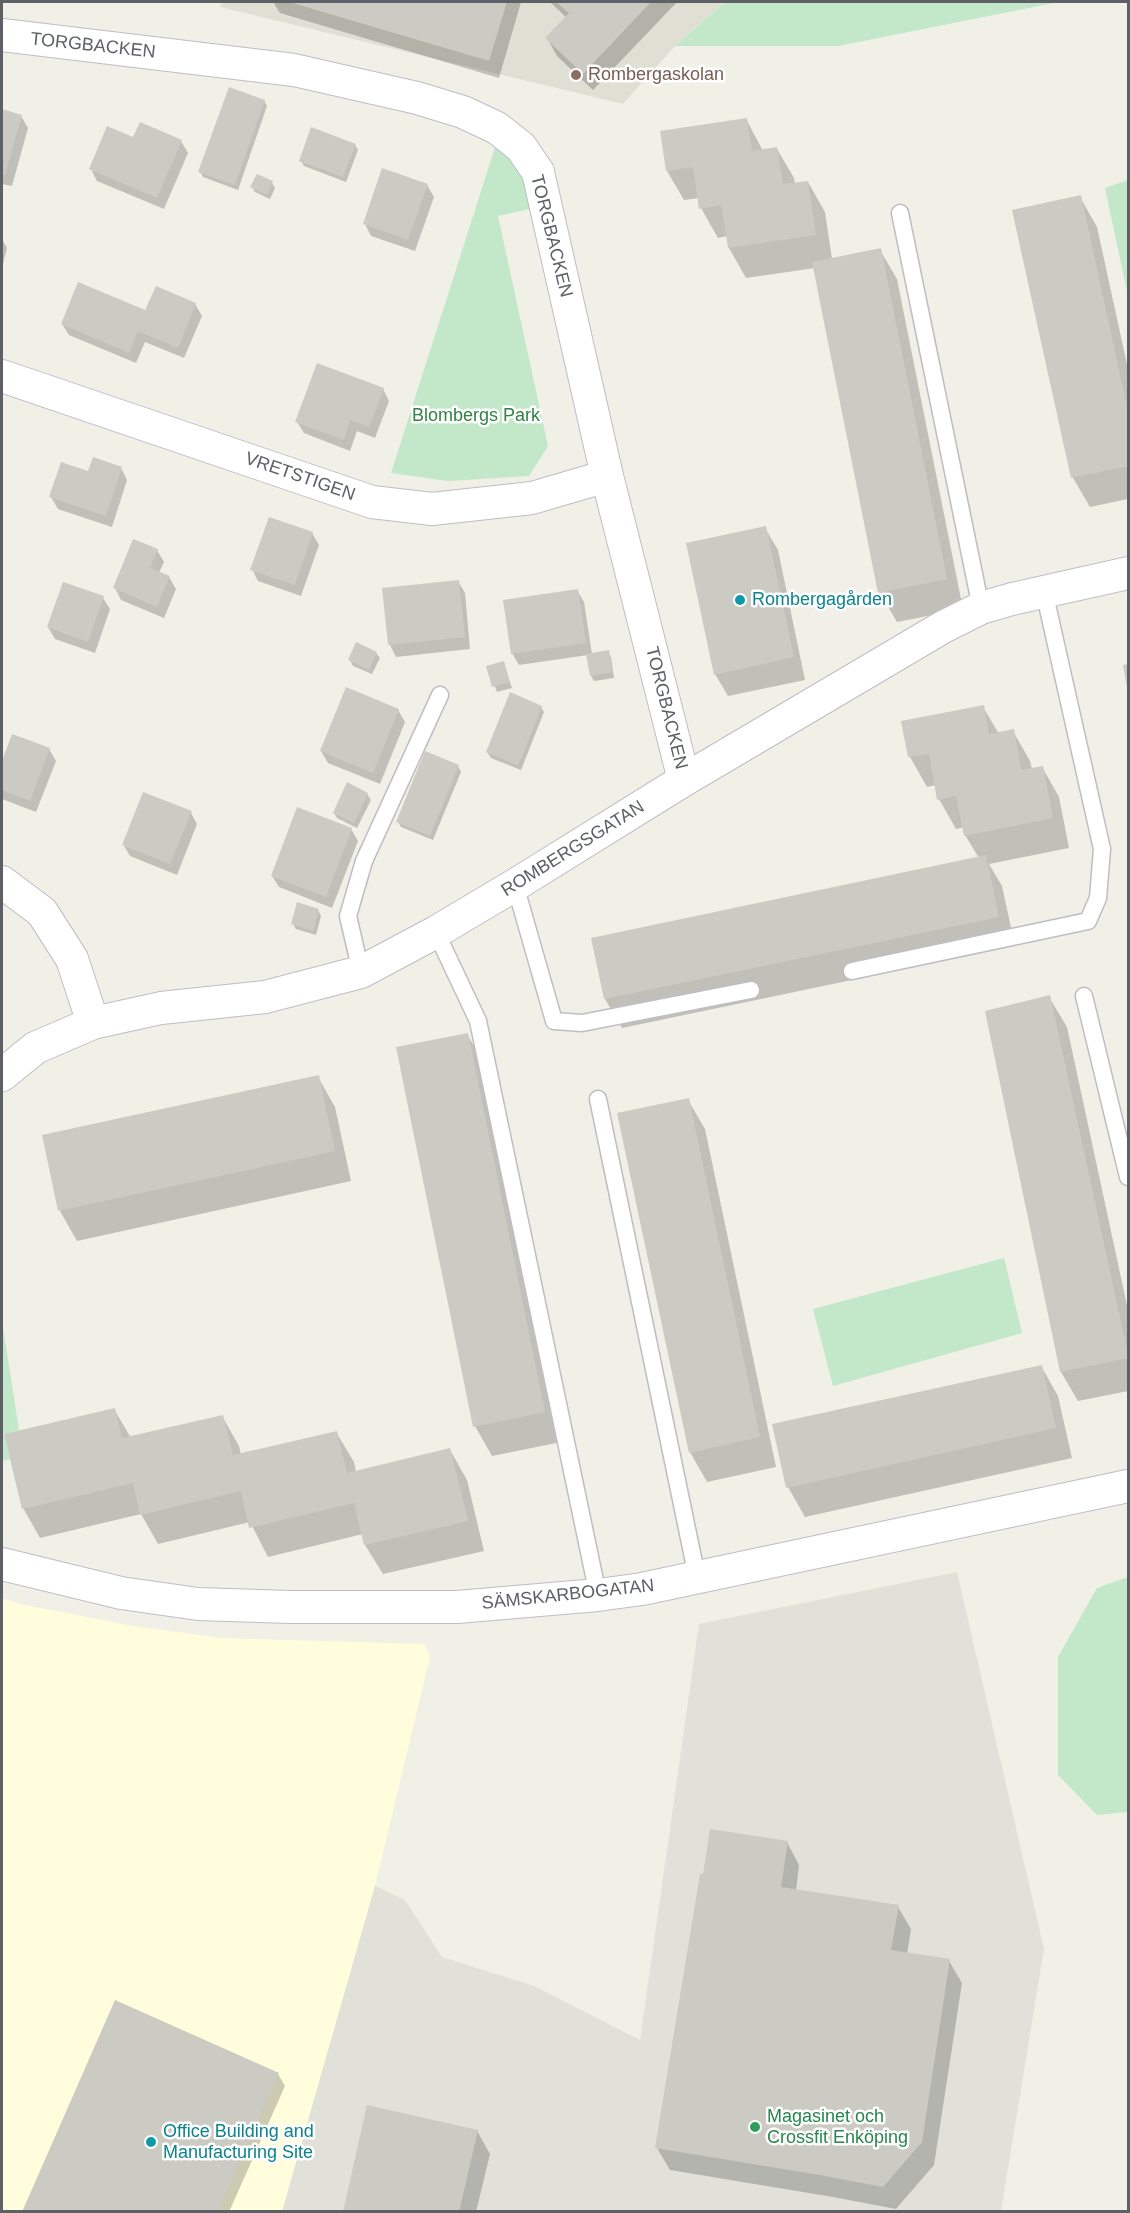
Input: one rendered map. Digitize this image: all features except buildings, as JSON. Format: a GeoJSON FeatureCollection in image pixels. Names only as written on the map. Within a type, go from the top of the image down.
{"type":"FeatureCollection","features":[{"type":"Feature","properties":{"kind":"street","name":"TORGBACKEN"},"geometry":{"type":"LineString","coordinates":[[2,35],[294,70],[417,98],[463,112],[497,128],[521,147],[538,172],[607,476],[684,780]]}},
{"type":"Feature","properties":{"kind":"street","name":"VRETSTIGEN"},"geometry":{"type":"LineString","coordinates":[[2,376],[372,502],[432,509],[532,498],[607,476]]}},
{"type":"Feature","properties":{"kind":"street","name":"ROMBERGSGATAN"},"geometry":{"type":"LineString","coordinates":[[2,1075],[35,1048],[93,1023],[161,1008],[265,997],[361,972],[436,932],[684,780],[924,638],[981,608],[1044,591],[1128,573]]}},
{"type":"Feature","properties":{"kind":"street"},"geometry":{"type":"LineString","coordinates":[[2,882],[42,912],[72,959],[93,1023]]}},
{"type":"Feature","properties":{"kind":"street","name":"SÄMSKARBOGATAN"},"geometry":{"type":"LineString","coordinates":[[2,1564],[121,1593],[198,1604],[290,1607],[457,1607],[642,1589],[1128,1485]]}},
{"type":"Feature","properties":{"kind":"lane"},"geometry":{"type":"LineString","coordinates":[[900,213],[981,608]]}},
{"type":"Feature","properties":{"kind":"lane"},"geometry":{"type":"LineString","coordinates":[[852,971],[1088,921],[1098,898],[1102,849],[1044,591]]}},
{"type":"Feature","properties":{"kind":"lane"},"geometry":{"type":"LineString","coordinates":[[361,972],[348,916],[351,905],[364,861],[440,695]]}},
{"type":"Feature","properties":{"kind":"lane"},"geometry":{"type":"LineString","coordinates":[[515,885],[554,1021],[582,1023],[751,990]]}},
{"type":"Feature","properties":{"kind":"lane"},"geometry":{"type":"LineString","coordinates":[[436,932],[478,1021],[598,1595]]}},
{"type":"Feature","properties":{"kind":"lane"},"geometry":{"type":"LineString","coordinates":[[1084,996],[1128,1177]]}},
{"type":"Feature","properties":{"kind":"lane"},"geometry":{"type":"LineString","coordinates":[[598,1099],[697,1577]]}},
{"type":"Feature","properties":{"kind":"shaded area","name":"Rombergaskolan"},"geometry":{"type":"Polygon","coordinates":[[[222,2],[725,2],[675,46],[623,104],[220,7],[222,2]]]}},
{"type":"Feature","properties":{"kind":"shaded area"},"geometry":{"type":"Polygon","coordinates":[[[957,1572],[1044,1949],[1001,2211],[282,2212],[375,1886],[405,1900],[442,1957],[534,1986],[640,2040],[699,1624],[957,1572]]]}},
{"type":"Feature","properties":{"kind":"shaded area"},"geometry":{"type":"Polygon","coordinates":[[[2,1598],[20,1604],[133,1626],[222,1638],[425,1644],[430,1657],[375,1886],[282,2211],[2,2211],[2,1598]]]}},
{"type":"Feature","properties":{"kind":"green space"},"geometry":{"type":"Polygon","coordinates":[[[725,2],[1059,2],[838,46],[675,46],[725,2]]]}},
{"type":"Feature","properties":{"kind":"green space","name":"Blombergs Park"},"geometry":{"type":"Polygon","coordinates":[[[497,141],[515,156],[539,207],[498,216],[548,446],[529,476],[448,481],[391,473],[497,141]]]}},
{"type":"Feature","properties":{"kind":"green space"},"geometry":{"type":"Polygon","coordinates":[[[1128,180],[1128,296],[1105,188],[1128,180]]]}},
{"type":"Feature","properties":{"kind":"green space"},"geometry":{"type":"Polygon","coordinates":[[[1004,1258],[1022,1333],[833,1386],[813,1309],[1004,1258]]]}},
{"type":"Feature","properties":{"kind":"green space"},"geometry":{"type":"Polygon","coordinates":[[[2,1321],[19,1430],[4,1434],[10,1459],[2,1461],[2,1321]]]}},
{"type":"Feature","properties":{"kind":"green space"},"geometry":{"type":"Polygon","coordinates":[[[1128,1577],[1128,1812],[1097,1815],[1058,1775],[1058,1657],[1097,1588],[1128,1577]]]}},
{"type":"Feature","properties":{"kind":"place","name":"Rombergaskolan"},"geometry":{"type":"Point","coordinates":[576,75]}},
{"type":"Feature","properties":{"kind":"place","name":"Rombergagården"},"geometry":{"type":"Point","coordinates":[740,600]}},
{"type":"Feature","properties":{"kind":"place","name":"Magasinet och Crossfit Enköping"},"geometry":{"type":"Point","coordinates":[755,2127]}},
{"type":"Feature","properties":{"kind":"place","name":"Office Building and Manufacturing Site"},"geometry":{"type":"Point","coordinates":[151,2142]}}]}
